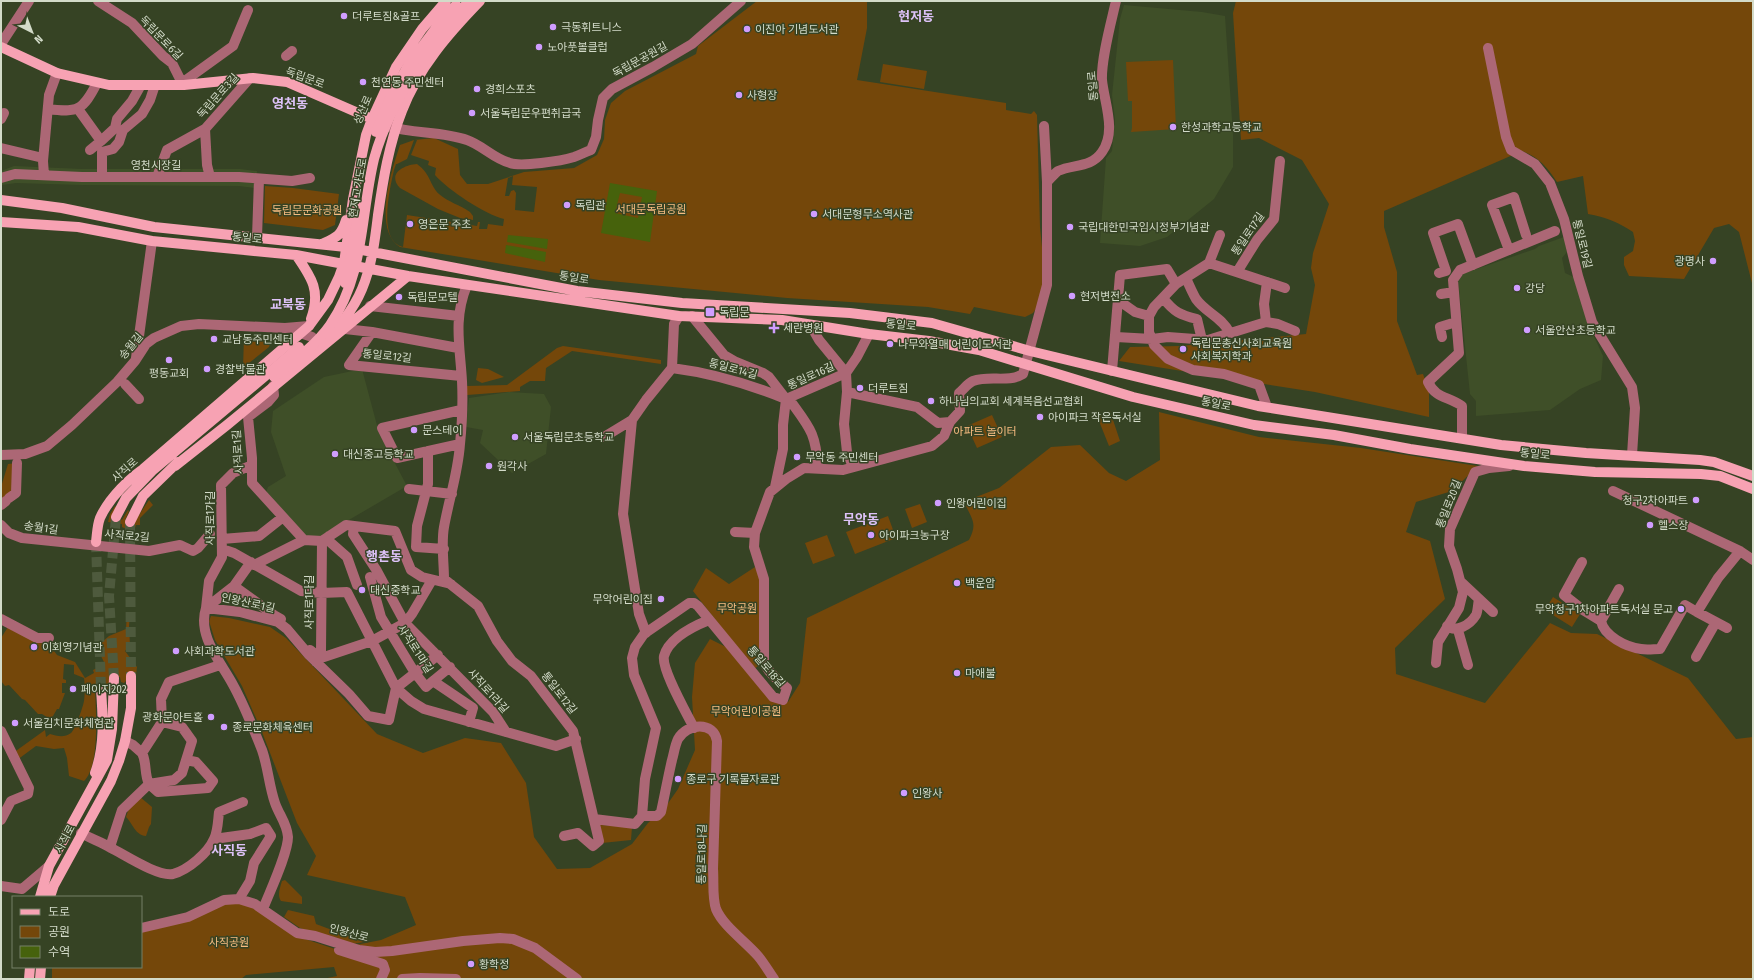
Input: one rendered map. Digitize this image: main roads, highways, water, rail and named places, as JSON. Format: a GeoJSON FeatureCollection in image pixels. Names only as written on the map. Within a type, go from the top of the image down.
{"type":"FeatureCollection","features":[{"type":"Feature","properties":{"kind":"main road","name":"성산로"},"geometry":{"type":"LineString","coordinates":[[143,469],[309,326],[328,300],[344,263],[353,199],[366,135],[372,119],[396,67],[422,29],[446,1]]}},
{"type":"Feature","properties":{"kind":"main road","name":"현저고가도로"},"geometry":{"type":"LineString","coordinates":[[273,381],[330,326],[347,296],[356,267],[370,180],[381,137],[412,66],[442,20],[460,1]]}},
{"type":"Feature","properties":{"kind":"main road","name":"현저고가도로"},"geometry":{"type":"LineString","coordinates":[[412,66],[469,1]]}},
{"type":"Feature","properties":{"kind":"main road"},"geometry":{"type":"LineString","coordinates":[[317,350],[346,316],[362,289],[373,253],[390,150],[402,110],[418,79],[436,50],[480,1]]}},
{"type":"Feature","properties":{"kind":"main road","name":"독립문로"},"geometry":{"type":"LineString","coordinates":[[1,47],[57,74],[109,85],[180,84],[250,78],[287,82],[372,119]]}},
{"type":"Feature","properties":{"kind":"main road"},"geometry":{"type":"LineString","coordinates":[[353,199],[357,208],[367,214],[379,214]]}},
{"type":"Feature","properties":{"kind":"main road"},"geometry":{"type":"LineString","coordinates":[[322,244],[336,238],[342,232],[353,199]]}},
{"type":"Feature","properties":{"kind":"main road","name":"통일로"},"geometry":{"type":"LineString","coordinates":[[1,200],[62,208],[154,227],[346,247],[576,292],[682,303],[850,313],[932,322],[1030,351],[1268,408],[1514,446],[1586,453],[1632,455],[1714,462],[1723,472],[1753,489]]}},
{"type":"Feature","properties":{"kind":"main road","name":"통일로"},"geometry":{"type":"LineString","coordinates":[[1,222],[78,227],[152,241],[296,255],[408,276],[679,316],[782,320],[811,326],[869,334],[906,337],[979,350],[1133,397],[1254,424],[1334,435],[1410,449],[1524,466],[1581,471],[1701,474],[1723,472],[1753,476]]}},
{"type":"Feature","properties":{"kind":"main road"},"geometry":{"type":"LineString","coordinates":[[152,241],[154,227]]}},
{"type":"Feature","properties":{"kind":"main road"},"geometry":{"type":"LineString","coordinates":[[376,238],[381,253],[391,256]]}},
{"type":"Feature","properties":{"kind":"main road"},"geometry":{"type":"LineString","coordinates":[[296,255],[310,274],[316,294],[314,310],[309,326]]}},
{"type":"Feature","properties":{"kind":"main road"},"geometry":{"type":"LineString","coordinates":[[175,466],[273,381],[345,329],[370,306],[408,276]]}},
{"type":"Feature","properties":{"kind":"main road"},"geometry":{"type":"LineString","coordinates":[[328,300],[332,296],[342,297],[348,309],[346,316]]}},
{"type":"Feature","properties":{"kind":"main road"},"geometry":{"type":"LineString","coordinates":[[679,316],[682,303]]}},
{"type":"Feature","properties":{"kind":"main road","name":"사직로"},"geometry":{"type":"LineString","coordinates":[[200,435],[175,466],[143,496],[122,519],[126,508],[143,486],[168,463],[200,435],[273,381]]}},
{"type":"Feature","properties":{"kind":"main road","name":"사직로"},"geometry":{"type":"LineString","coordinates":[[96,542],[100,520],[105,509],[121,490],[143,469],[200,435]]}},
{"type":"Feature","properties":{"kind":"main road","name":"사직로"},"geometry":{"type":"LineString","coordinates":[[50,896],[54,885],[81,833],[103,792],[111,781],[125,741],[131,708],[131,676]]}},
{"type":"Feature","properties":{"kind":"main road","name":"사직로"},"geometry":{"type":"LineString","coordinates":[[40,896],[49,866],[107,760],[112,729],[116,677],[116,734],[103,792]]}},
{"type":"Feature","properties":{"kind":"main road","name":"사직로"},"geometry":{"type":"LineString","coordinates":[[89,794],[90,786],[98,765],[102,740],[104,720],[101,690]]}},
{"type":"Feature","properties":{"kind":"main road"},"geometry":{"type":"LineString","coordinates":[[29,979],[30,968]]}},
{"type":"Feature","properties":{"kind":"main road"},"geometry":{"type":"LineString","coordinates":[[40,979],[41,968]]}},
{"type":"Feature","properties":{"kind":"water"},"geometry":{"type":"Polygon","coordinates":[[[610,183],[657,191],[650,242],[601,233],[610,183]],[[620,193],[615,213],[638,218],[642,197],[620,193]]]}},
{"type":"Feature","properties":{"kind":"water"},"geometry":{"type":"Polygon","coordinates":[[[508,235],[548,239],[547,249],[507,242],[508,235]]]}},
{"type":"Feature","properties":{"kind":"water"},"geometry":{"type":"Polygon","coordinates":[[[506,245],[546,252],[545,262],[505,253],[506,245]]]}},
{"type":"Feature","properties":{"kind":"tunnel"},"geometry":{"type":"LineString","coordinates":[[114,678],[109,596],[116,517]]}},
{"type":"Feature","properties":{"kind":"tunnel"},"geometry":{"type":"LineString","coordinates":[[130,522],[131,676]]}},
{"type":"Feature","properties":{"kind":"tunnel"},"geometry":{"type":"LineString","coordinates":[[96,542],[101,689]]}},
{"type":"Feature","properties":{"kind":"place","name":"더루트짐&골프"},"geometry":{"type":"Point","coordinates":[344,16]}},
{"type":"Feature","properties":{"kind":"place","name":"극동휘트니스"},"geometry":{"type":"Point","coordinates":[553,27]}},
{"type":"Feature","properties":{"kind":"place","name":"이진아 기념도서관"},"geometry":{"type":"Point","coordinates":[747,29]}},
{"type":"Feature","properties":{"kind":"place","name":"노아풋볼클럽"},"geometry":{"type":"Point","coordinates":[539,47]}},
{"type":"Feature","properties":{"kind":"place","name":"천연동 주민센터"},"geometry":{"type":"Point","coordinates":[363,82]}},
{"type":"Feature","properties":{"kind":"place","name":"경희스포츠"},"geometry":{"type":"Point","coordinates":[477,89]}},
{"type":"Feature","properties":{"kind":"place","name":"사형장"},"geometry":{"type":"Point","coordinates":[739,95]}},
{"type":"Feature","properties":{"kind":"place","name":"서울독립문우편취급국"},"geometry":{"type":"Point","coordinates":[472,113]}},
{"type":"Feature","properties":{"kind":"place","name":"한성과학고등학교"},"geometry":{"type":"Point","coordinates":[1173,127]}},
{"type":"Feature","properties":{"kind":"place","name":"독립관"},"geometry":{"type":"Point","coordinates":[567,205]}},
{"type":"Feature","properties":{"kind":"place","name":"서대문형무소역사관"},"geometry":{"type":"Point","coordinates":[814,214]}},
{"type":"Feature","properties":{"kind":"place","name":"영은문 주초"},"geometry":{"type":"Point","coordinates":[410,224]}},
{"type":"Feature","properties":{"kind":"place","name":"국립대한민국임시정부기념관"},"geometry":{"type":"Point","coordinates":[1070,227]}},
{"type":"Feature","properties":{"kind":"place","name":"광명사"},"geometry":{"type":"Point","coordinates":[1713,261]}},
{"type":"Feature","properties":{"kind":"place","name":"강당"},"geometry":{"type":"Point","coordinates":[1517,288]}},
{"type":"Feature","properties":{"kind":"place","name":"현저변전소"},"geometry":{"type":"Point","coordinates":[1072,296]}},
{"type":"Feature","properties":{"kind":"place","name":"독립문모텔"},"geometry":{"type":"Point","coordinates":[399,297]}},
{"type":"Feature","properties":{"kind":"place","name":"독립문"},"geometry":{"type":"Point","coordinates":[710,312]}},
{"type":"Feature","properties":{"kind":"place","name":"세란병원"},"geometry":{"type":"Point","coordinates":[774,328]}},
{"type":"Feature","properties":{"kind":"place","name":"서울안산초등학교"},"geometry":{"type":"Point","coordinates":[1527,330]}},
{"type":"Feature","properties":{"kind":"place","name":"교남동주민센터"},"geometry":{"type":"Point","coordinates":[214,339]}},
{"type":"Feature","properties":{"kind":"place","name":"나무와열매 어린이도서관"},"geometry":{"type":"Point","coordinates":[890,344]}},
{"type":"Feature","properties":{"kind":"place","name":"독립문총신사회교육원 사회복지학과"},"geometry":{"type":"Point","coordinates":[1183,349]}},
{"type":"Feature","properties":{"kind":"place","name":"평동교회"},"geometry":{"type":"Point","coordinates":[169,360]}},
{"type":"Feature","properties":{"kind":"place","name":"경찰박물관"},"geometry":{"type":"Point","coordinates":[207,369]}},
{"type":"Feature","properties":{"kind":"place","name":"더루트짐"},"geometry":{"type":"Point","coordinates":[860,388]}},
{"type":"Feature","properties":{"kind":"place","name":"하나님의교회 세계복음선교협회"},"geometry":{"type":"Point","coordinates":[931,401]}},
{"type":"Feature","properties":{"kind":"place","name":"아이파크 작은독서실"},"geometry":{"type":"Point","coordinates":[1040,417]}},
{"type":"Feature","properties":{"kind":"place","name":"문스테이"},"geometry":{"type":"Point","coordinates":[414,430]}},
{"type":"Feature","properties":{"kind":"place","name":"서울독립문초등학교"},"geometry":{"type":"Point","coordinates":[515,437]}},
{"type":"Feature","properties":{"kind":"place","name":"대신중고등학교"},"geometry":{"type":"Point","coordinates":[335,454]}},
{"type":"Feature","properties":{"kind":"place","name":"무악동 주민센터"},"geometry":{"type":"Point","coordinates":[797,457]}},
{"type":"Feature","properties":{"kind":"place","name":"원각사"},"geometry":{"type":"Point","coordinates":[489,466]}},
{"type":"Feature","properties":{"kind":"place","name":"청구2차아파트"},"geometry":{"type":"Point","coordinates":[1696,500]}},
{"type":"Feature","properties":{"kind":"place","name":"인왕어린이집"},"geometry":{"type":"Point","coordinates":[938,503]}},
{"type":"Feature","properties":{"kind":"place","name":"헬스장"},"geometry":{"type":"Point","coordinates":[1650,525]}},
{"type":"Feature","properties":{"kind":"place","name":"아이파크농구장"},"geometry":{"type":"Point","coordinates":[871,535]}},
{"type":"Feature","properties":{"kind":"place","name":"백운암"},"geometry":{"type":"Point","coordinates":[957,583]}},
{"type":"Feature","properties":{"kind":"place","name":"대신중학교"},"geometry":{"type":"Point","coordinates":[362,590]}},
{"type":"Feature","properties":{"kind":"place","name":"무악어린이집"},"geometry":{"type":"Point","coordinates":[661,599]}},
{"type":"Feature","properties":{"kind":"place","name":"무악청구1차아파트독서실 문고"},"geometry":{"type":"Point","coordinates":[1681,609]}},
{"type":"Feature","properties":{"kind":"place","name":"이회영기념관"},"geometry":{"type":"Point","coordinates":[34,647]}},
{"type":"Feature","properties":{"kind":"place","name":"사회과학도서관"},"geometry":{"type":"Point","coordinates":[176,651]}},
{"type":"Feature","properties":{"kind":"place","name":"마애불"},"geometry":{"type":"Point","coordinates":[957,673]}},
{"type":"Feature","properties":{"kind":"place","name":"페이지202"},"geometry":{"type":"Point","coordinates":[73,689]}},
{"type":"Feature","properties":{"kind":"place","name":"광화문아트홀"},"geometry":{"type":"Point","coordinates":[211,717]}},
{"type":"Feature","properties":{"kind":"place","name":"서울김치문화체험관"},"geometry":{"type":"Point","coordinates":[15,723]}},
{"type":"Feature","properties":{"kind":"place","name":"종로문화체육센터"},"geometry":{"type":"Point","coordinates":[224,727]}},
{"type":"Feature","properties":{"kind":"place","name":"종로구 기록물자료관"},"geometry":{"type":"Point","coordinates":[678,779]}},
{"type":"Feature","properties":{"kind":"place","name":"인왕사"},"geometry":{"type":"Point","coordinates":[904,793]}},
{"type":"Feature","properties":{"kind":"place","name":"황학정"},"geometry":{"type":"Point","coordinates":[471,964]}},
{"type":"Feature","properties":{"kind":"district","name":"현저동"},"geometry":{"type":"Point","coordinates":[916,16]}},
{"type":"Feature","properties":{"kind":"district","name":"영천동"},"geometry":{"type":"Point","coordinates":[290,103]}},
{"type":"Feature","properties":{"kind":"district","name":"교북동"},"geometry":{"type":"Point","coordinates":[288,304]}},
{"type":"Feature","properties":{"kind":"district","name":"무악동"},"geometry":{"type":"Point","coordinates":[861,519]}},
{"type":"Feature","properties":{"kind":"district","name":"행촌동"},"geometry":{"type":"Point","coordinates":[384,556]}},
{"type":"Feature","properties":{"kind":"district","name":"사직동"},"geometry":{"type":"Point","coordinates":[229,850]}},
{"type":"Feature","properties":{"kind":"park label","name":"서대문독립공원"},"geometry":{"type":"Point","coordinates":[651,209]}},
{"type":"Feature","properties":{"kind":"park label","name":"독립문문화공원"},"geometry":{"type":"Point","coordinates":[307,210]}},
{"type":"Feature","properties":{"kind":"park label","name":"아파트 놀이터"},"geometry":{"type":"Point","coordinates":[985,431]}},
{"type":"Feature","properties":{"kind":"park label","name":"무악공원"},"geometry":{"type":"Point","coordinates":[737,608]}},
{"type":"Feature","properties":{"kind":"park label","name":"무악어린이공원"},"geometry":{"type":"Point","coordinates":[746,711]}},
{"type":"Feature","properties":{"kind":"park label","name":"사직공원"},"geometry":{"type":"Point","coordinates":[229,942]}}]}
